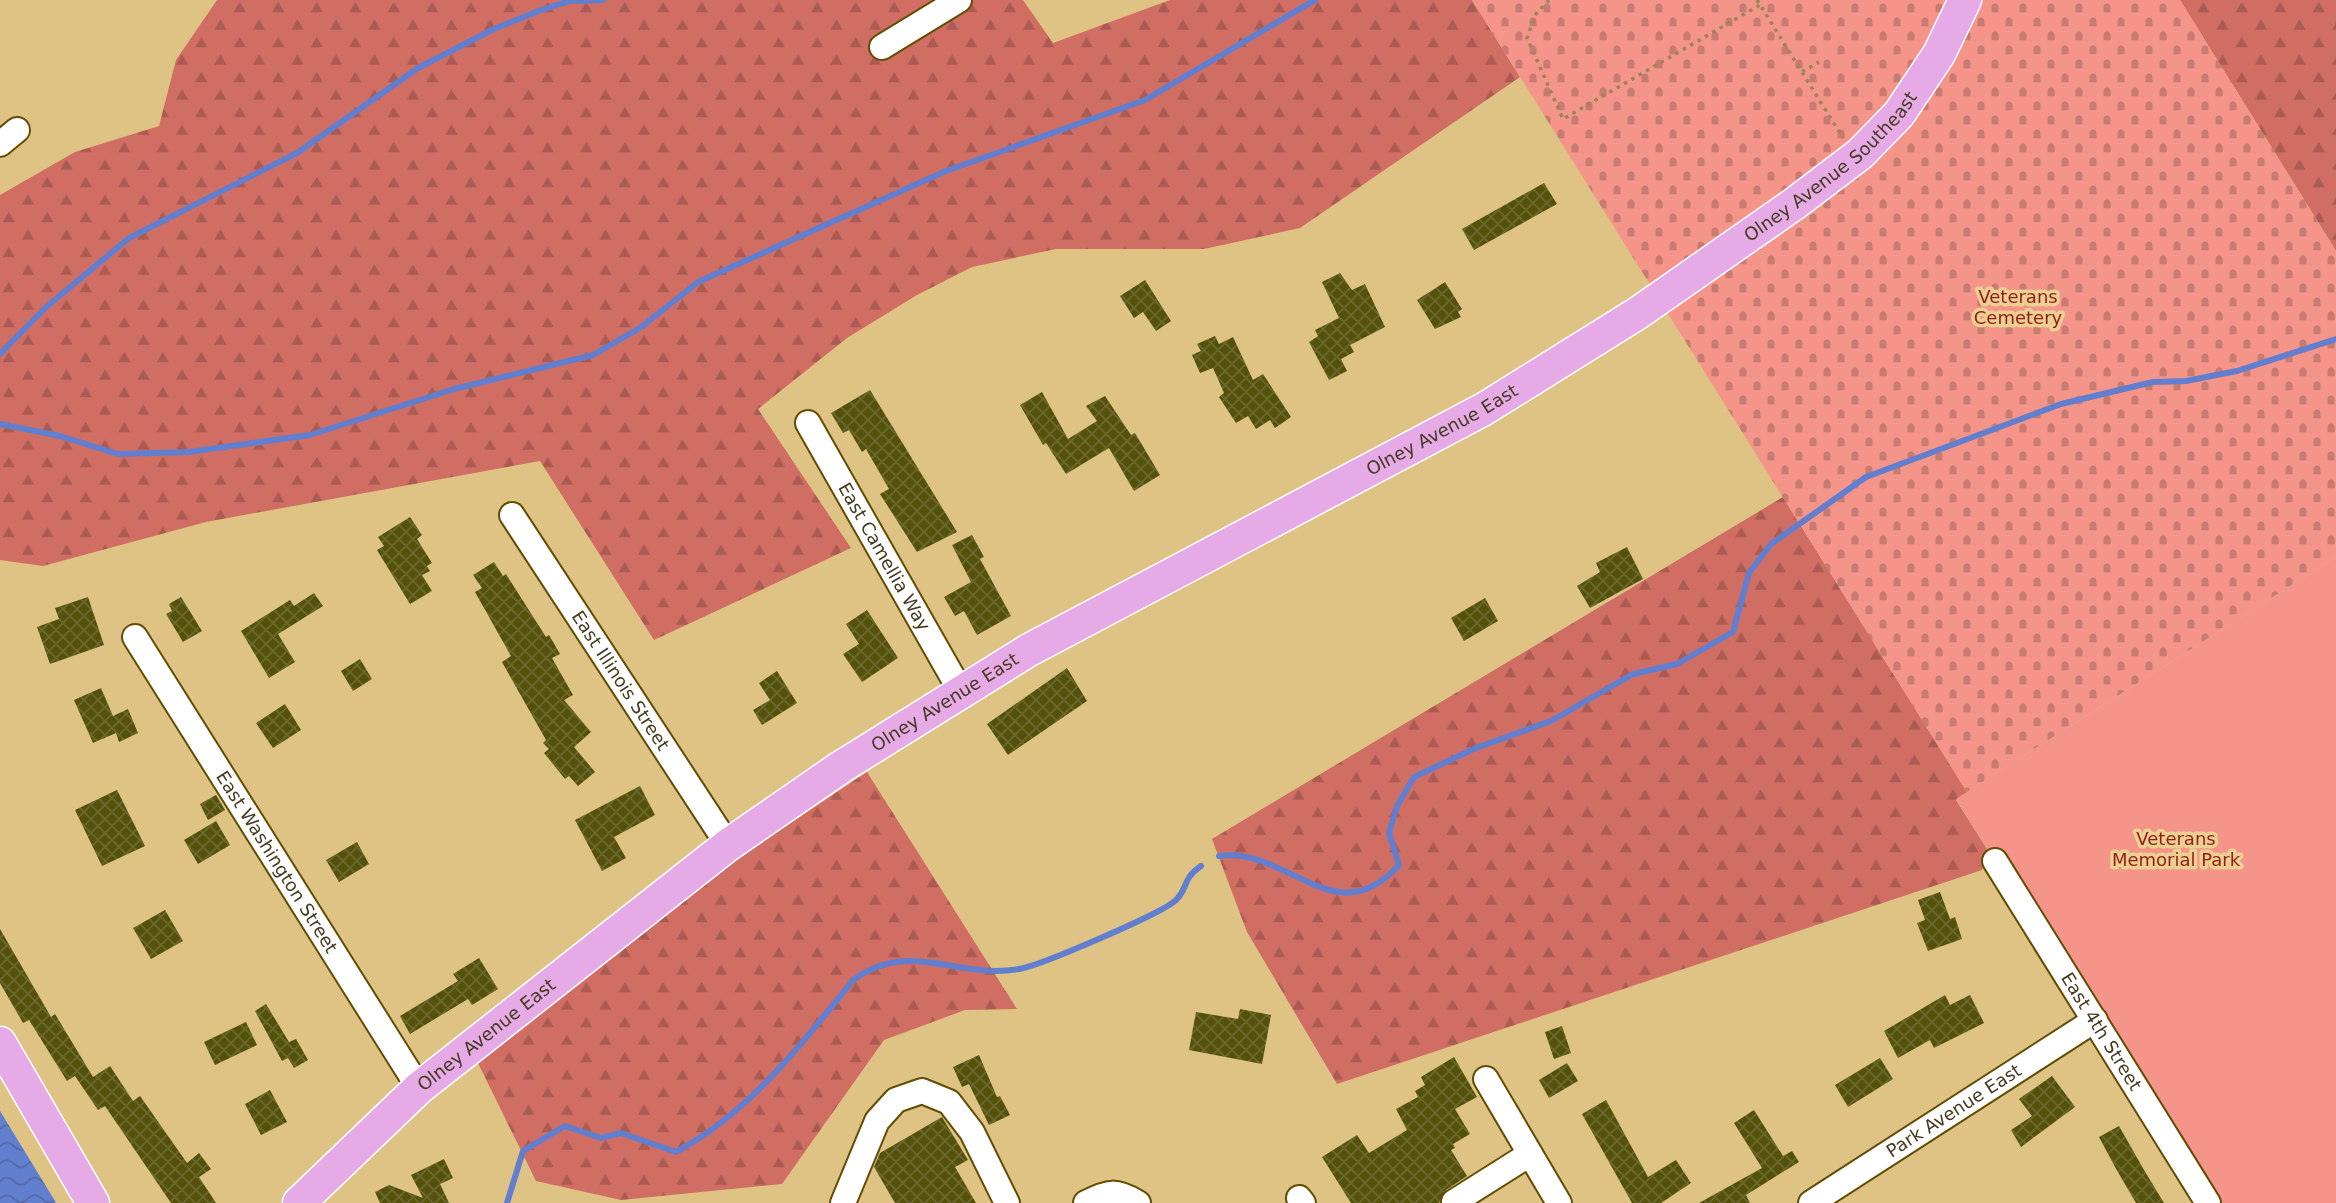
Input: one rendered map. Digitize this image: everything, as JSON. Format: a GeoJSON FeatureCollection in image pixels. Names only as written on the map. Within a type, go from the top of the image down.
{"type":"FeatureCollection","features":[{"type":"Feature","properties":{"kind":"main road","name":"Olney Avenue Southeast"},"geometry":{"type":"LineString","coordinates":[[1659,299],[1855,158],[1883,132],[1918,88],[1965,0]]}},
{"type":"Feature","properties":{"kind":"main road","name":"Olney Avenue East"},"geometry":{"type":"LineString","coordinates":[[299,1203],[419,1088],[728,845],[960,690],[1029,650],[1436,436],[1659,299]]}},
{"type":"Feature","properties":{"kind":"main road"},"geometry":{"type":"LineString","coordinates":[[0,1043],[93,1203]]}},
{"type":"Feature","properties":{"kind":"street"},"geometry":{"type":"LineString","coordinates":[[882,47],[959,0]]}},
{"type":"Feature","properties":{"kind":"street","name":"East Camellia Way"},"geometry":{"type":"LineString","coordinates":[[808,423],[960,690]]}},
{"type":"Feature","properties":{"kind":"street","name":"East Illinois Street"},"geometry":{"type":"LineString","coordinates":[[512,515],[728,845]]}},
{"type":"Feature","properties":{"kind":"street","name":"East Washington Street"},"geometry":{"type":"LineString","coordinates":[[135,637],[419,1088]]}},
{"type":"Feature","properties":{"kind":"street","name":"East 4th Street"},"geometry":{"type":"LineString","coordinates":[[1995,861],[2208,1203]]}},
{"type":"Feature","properties":{"kind":"street","name":"Park Avenue East"},"geometry":{"type":"LineString","coordinates":[[1823,1200],[2095,1020]]}},
{"type":"Feature","properties":{"kind":"street"},"geometry":{"type":"LineString","coordinates":[[1486,1079],[1559,1203]]}},
{"type":"Feature","properties":{"kind":"street"},"geometry":{"type":"LineString","coordinates":[[843,1203],[877,1121],[896,1100],[922,1091],[949,1102],[972,1132],[1007,1203]]}},
{"type":"Feature","properties":{"kind":"street"},"geometry":{"type":"LineString","coordinates":[[1454,1202],[1531,1154]]}},
{"type":"Feature","properties":{"kind":"street"},"geometry":{"type":"LineString","coordinates":[[1086,1203],[1102,1194],[1121,1193],[1138,1203]]}},
{"type":"Feature","properties":{"kind":"path"},"geometry":{"type":"LineString","coordinates":[[1549,0],[1535,15],[1527,38],[1563,118],[1760,5]]}},
{"type":"Feature","properties":{"kind":"path"},"geometry":{"type":"LineString","coordinates":[[1757,0],[1855,158]]}},
{"type":"Feature","properties":{"kind":"path"},"geometry":{"type":"LineString","coordinates":[[1802,72],[1819,62]]}},
{"type":"Feature","properties":{"kind":"green space"},"geometry":{"type":"Polygon","coordinates":[[[217,0],[1023,0],[1053,43],[1170,0],[1472,0],[1520,77],[1300,228],[1204,249],[1056,249],[972,267],[917,295],[847,338],[758,409],[851,548],[654,640],[540,461],[206,522],[43,566],[0,560],[0,195],[75,152],[159,126],[176,60],[217,0]]]}},
{"type":"Feature","properties":{"kind":"green space","name":"Veterans Cemetery"},"geometry":{"type":"Polygon","coordinates":[[[1472,0],[2180,0],[2336,251],[2336,557],[1967,792],[1472,0]]]}},
{"type":"Feature","properties":{"kind":"green space"},"geometry":{"type":"Polygon","coordinates":[[[2180,0],[2336,0],[2336,251],[2180,0]]]}},
{"type":"Feature","properties":{"kind":"green space"},"geometry":{"type":"Polygon","coordinates":[[[1783,497],[1967,792],[1956,800],[1987,849],[1982,870],[1337,1084],[1247,932],[1212,839],[1783,497]]]}},
{"type":"Feature","properties":{"kind":"green space","name":"Veterans Memorial Park"},"geometry":{"type":"Polygon","coordinates":[[[2336,557],[2336,1203],[2208,1203],[1956,799],[2336,557]]]}},
{"type":"Feature","properties":{"kind":"green space"},"geometry":{"type":"Polygon","coordinates":[[[867,772],[1017,1009],[965,1010],[884,1040],[782,1184],[621,1200],[536,1181],[475,1057],[736,859],[867,772]]]}},
{"type":"Feature","properties":{"kind":"water"},"geometry":{"type":"Polygon","coordinates":[[[0,1111],[52,1196],[56,1203],[0,1203],[0,1111]]]}},
{"type":"Feature","properties":{"kind":"building"},"geometry":{"type":"Polygon","coordinates":[[[1544,183],[1557,204],[1474,250],[1462,229],[1544,183]]]}},
{"type":"Feature","properties":{"kind":"building"},"geometry":{"type":"Polygon","coordinates":[[[1340,273],[1352,290],[1365,284],[1385,327],[1350,345],[1354,352],[1341,359],[1347,371],[1329,380],[1309,342],[1318,336],[1315,330],[1339,318],[1322,282],[1340,273]]]}},
{"type":"Feature","properties":{"kind":"building"},"geometry":{"type":"Polygon","coordinates":[[[1145,280],[1171,321],[1156,331],[1143,312],[1134,318],[1120,296],[1145,280]]]}},
{"type":"Feature","properties":{"kind":"building"},"geometry":{"type":"Polygon","coordinates":[[[1445,282],[1462,309],[1458,312],[1461,317],[1435,329],[1417,300],[1445,282]]]}},
{"type":"Feature","properties":{"kind":"building"},"geometry":{"type":"Polygon","coordinates":[[[1215,336],[1219,344],[1233,337],[1253,380],[1263,374],[1291,417],[1275,428],[1270,420],[1256,429],[1248,416],[1236,423],[1219,397],[1224,393],[1213,368],[1200,373],[1192,355],[1201,351],[1197,344],[1215,336]]]}},
{"type":"Feature","properties":{"kind":"building"},"geometry":{"type":"Polygon","coordinates":[[[870,390],[957,532],[917,552],[880,494],[889,489],[866,449],[862,452],[849,430],[843,433],[831,413],[870,390]]]}},
{"type":"Feature","properties":{"kind":"building"},"geometry":{"type":"Polygon","coordinates":[[[1042,392],[1068,439],[1097,421],[1086,406],[1105,396],[1131,435],[1135,433],[1160,475],[1134,491],[1109,448],[1066,474],[1046,443],[1043,445],[1020,405],[1042,392]]]}},
{"type":"Feature","properties":{"kind":"building"},"geometry":{"type":"Polygon","coordinates":[[[410,517],[422,535],[417,539],[432,563],[427,566],[430,571],[422,575],[432,591],[410,604],[377,550],[384,546],[378,537],[410,517]]]}},
{"type":"Feature","properties":{"kind":"building"},"geometry":{"type":"Polygon","coordinates":[[[972,535],[984,557],[980,559],[1011,616],[977,635],[964,611],[955,616],[944,597],[971,582],[952,545],[972,535]]]}},
{"type":"Feature","properties":{"kind":"building"},"geometry":{"type":"Polygon","coordinates":[[[1627,547],[1643,579],[1590,608],[1577,586],[1600,572],[1596,563],[1627,547]]]}},
{"type":"Feature","properties":{"kind":"building"},"geometry":{"type":"Polygon","coordinates":[[[494,562],[503,576],[506,574],[560,654],[552,658],[573,695],[564,700],[591,732],[574,747],[595,772],[578,786],[569,776],[565,779],[544,753],[549,749],[543,743],[546,740],[502,662],[511,656],[475,592],[482,588],[473,575],[494,562]]]}},
{"type":"Feature","properties":{"kind":"building"},"geometry":{"type":"Polygon","coordinates":[[[314,593],[323,606],[278,634],[295,662],[269,678],[241,631],[290,600],[294,606],[314,593]]]}},
{"type":"Feature","properties":{"kind":"building"},"geometry":{"type":"Polygon","coordinates":[[[88,597],[104,645],[50,664],[37,627],[59,619],[55,608],[88,597]]]}},
{"type":"Feature","properties":{"kind":"building"},"geometry":{"type":"Polygon","coordinates":[[[181,597],[202,631],[183,642],[166,614],[172,611],[169,604],[181,597]]]}},
{"type":"Feature","properties":{"kind":"building"},"geometry":{"type":"Polygon","coordinates":[[[1485,598],[1498,621],[1464,641],[1451,618],[1485,598]]]}},
{"type":"Feature","properties":{"kind":"building"},"geometry":{"type":"Polygon","coordinates":[[[867,610],[898,658],[862,682],[843,654],[859,644],[846,624],[867,610]]]}},
{"type":"Feature","properties":{"kind":"building"},"geometry":{"type":"Polygon","coordinates":[[[360,659],[372,679],[353,691],[341,671],[360,659]]]}},
{"type":"Feature","properties":{"kind":"building"},"geometry":{"type":"Polygon","coordinates":[[[1067,668],[1087,701],[1008,755],[987,724],[1067,668]]]}},
{"type":"Feature","properties":{"kind":"building"},"geometry":{"type":"Polygon","coordinates":[[[777,671],[797,703],[762,725],[753,710],[770,700],[759,683],[777,671]]]}},
{"type":"Feature","properties":{"kind":"building"},"geometry":{"type":"Polygon","coordinates":[[[101,688],[113,716],[128,709],[138,733],[119,742],[116,733],[93,743],[74,700],[101,688]]]}},
{"type":"Feature","properties":{"kind":"building"},"geometry":{"type":"Polygon","coordinates":[[[285,704],[301,730],[273,748],[256,723],[285,704]]]}},
{"type":"Feature","properties":{"kind":"building"},"geometry":{"type":"Polygon","coordinates":[[[640,786],[655,815],[614,837],[626,858],[602,871],[575,820],[640,786]]]}},
{"type":"Feature","properties":{"kind":"building"},"geometry":{"type":"Polygon","coordinates":[[[117,790],[145,846],[102,866],[75,810],[117,790]]]}},
{"type":"Feature","properties":{"kind":"building"},"geometry":{"type":"Polygon","coordinates":[[[216,795],[225,810],[208,820],[200,804],[216,795]]]}},
{"type":"Feature","properties":{"kind":"building"},"geometry":{"type":"Polygon","coordinates":[[[216,821],[230,845],[198,864],[184,840],[216,821]]]}},
{"type":"Feature","properties":{"kind":"building"},"geometry":{"type":"Polygon","coordinates":[[[357,842],[369,864],[339,882],[326,860],[357,842]]]}},
{"type":"Feature","properties":{"kind":"building"},"geometry":{"type":"Polygon","coordinates":[[[1940,892],[1950,919],[1955,917],[1962,939],[1928,951],[1917,923],[1925,920],[1918,900],[1940,892]]]}},
{"type":"Feature","properties":{"kind":"building"},"geometry":{"type":"Polygon","coordinates":[[[165,910],[183,941],[151,959],[133,928],[165,910]]]}},
{"type":"Feature","properties":{"kind":"building"},"geometry":{"type":"Polygon","coordinates":[[[0,929],[51,1017],[55,1014],[93,1077],[110,1066],[133,1101],[140,1096],[187,1163],[199,1153],[211,1169],[199,1177],[216,1203],[171,1203],[105,1106],[98,1110],[75,1076],[67,1081],[29,1020],[23,1023],[0,983],[0,929]]]}},
{"type":"Feature","properties":{"kind":"building"},"geometry":{"type":"Polygon","coordinates":[[[479,958],[498,989],[472,1005],[468,999],[410,1034],[400,1016],[458,981],[453,974],[479,958]]]}},
{"type":"Feature","properties":{"kind":"building"},"geometry":{"type":"Polygon","coordinates":[[[1945,995],[1950,1005],[1970,995],[1984,1023],[1934,1048],[1930,1040],[1898,1058],[1884,1031],[1945,995]]]}},
{"type":"Feature","properties":{"kind":"building"},"geometry":{"type":"Polygon","coordinates":[[[266,1004],[289,1042],[296,1039],[308,1060],[294,1068],[288,1058],[282,1061],[255,1011],[266,1004]]]}},
{"type":"Feature","properties":{"kind":"building"},"geometry":{"type":"Polygon","coordinates":[[[1240,1009],[1271,1015],[1262,1064],[1189,1050],[1196,1012],[1238,1019],[1240,1009]]]}},
{"type":"Feature","properties":{"kind":"building"},"geometry":{"type":"Polygon","coordinates":[[[246,1022],[257,1045],[215,1065],[204,1042],[246,1022]]]}},
{"type":"Feature","properties":{"kind":"building"},"geometry":{"type":"Polygon","coordinates":[[[1562,1026],[1571,1053],[1554,1059],[1545,1032],[1562,1026]]]}},
{"type":"Feature","properties":{"kind":"building"},"geometry":{"type":"Polygon","coordinates":[[[979,1055],[997,1097],[1000,1096],[1010,1115],[989,1125],[969,1084],[962,1087],[953,1067],[979,1055]]]}},
{"type":"Feature","properties":{"kind":"building"},"geometry":{"type":"Polygon","coordinates":[[[1454,1057],[1477,1097],[1455,1109],[1470,1134],[1453,1144],[1455,1148],[1451,1150],[1467,1176],[1446,1190],[1439,1203],[1351,1203],[1322,1157],[1357,1135],[1369,1153],[1407,1130],[1396,1109],[1418,1097],[1415,1091],[1425,1085],[1421,1077],[1454,1057]]]}},
{"type":"Feature","properties":{"kind":"building"},"geometry":{"type":"Polygon","coordinates":[[[1880,1058],[1893,1079],[1848,1107],[1835,1085],[1880,1058]]]}},
{"type":"Feature","properties":{"kind":"building"},"geometry":{"type":"Polygon","coordinates":[[[1567,1063],[1578,1081],[1549,1098],[1539,1080],[1567,1063]]]}},
{"type":"Feature","properties":{"kind":"building"},"geometry":{"type":"Polygon","coordinates":[[[2052,1076],[2075,1107],[2021,1147],[2011,1130],[2032,1116],[2019,1099],[2052,1076]]]}},
{"type":"Feature","properties":{"kind":"building"},"geometry":{"type":"Polygon","coordinates":[[[270,1090],[287,1122],[261,1135],[245,1104],[270,1090]]]}},
{"type":"Feature","properties":{"kind":"building"},"geometry":{"type":"Polygon","coordinates":[[[1606,1100],[1648,1177],[1676,1160],[1691,1183],[1661,1203],[1632,1203],[1582,1114],[1606,1100]]]}},
{"type":"Feature","properties":{"kind":"building"},"geometry":{"type":"Polygon","coordinates":[[[1754,1110],[1783,1156],[1792,1151],[1799,1162],[1746,1195],[1750,1203],[1699,1203],[1762,1168],[1734,1123],[1754,1110]]]}},
{"type":"Feature","properties":{"kind":"building"},"geometry":{"type":"Polygon","coordinates":[[[942,1117],[968,1160],[955,1167],[976,1203],[895,1203],[874,1167],[880,1153],[942,1117]]]}},
{"type":"Feature","properties":{"kind":"building"},"geometry":{"type":"Polygon","coordinates":[[[2119,1126],[2164,1203],[2136,1203],[2099,1137],[2119,1126]]]}},
{"type":"Feature","properties":{"kind":"building"},"geometry":{"type":"Polygon","coordinates":[[[444,1159],[453,1178],[440,1184],[449,1203],[380,1203],[375,1192],[389,1185],[423,1198],[411,1175],[444,1159]]]}},
{"type":"Feature","properties":{"kind":"waterway"},"geometry":{"type":"LineString","coordinates":[[0,354],[45,308],[129,238],[297,153],[418,68],[494,29],[541,10],[570,1],[603,0]]}},
{"type":"Feature","properties":{"kind":"waterway"},"geometry":{"type":"LineString","coordinates":[[0,424],[60,436],[118,454],[189,452],[310,435],[454,389],[593,355],[640,328],[698,282],[946,171],[1145,100],[1315,0]]}},
{"type":"Feature","properties":{"kind":"waterway"},"geometry":{"type":"LineString","coordinates":[[1219,856],[1244,856],[1267,863],[1332,891],[1354,892],[1376,885],[1399,865],[1389,833],[1397,806],[1414,777],[1476,748],[1551,721],[1633,674],[1677,664],[1733,632],[1749,573],[1771,544],[1866,477],[2061,404],[2153,382],[2186,381],[2237,371],[2336,339]]}},
{"type":"Feature","properties":{"kind":"waterway"},"geometry":{"type":"LineString","coordinates":[[507,1203],[523,1151],[565,1126],[601,1138],[621,1133],[676,1152],[702,1136],[751,1097],[794,1052],[853,980],[874,968],[895,962],[915,961],[996,971],[1031,966],[1101,938],[1168,906],[1177,899],[1188,879],[1201,866]]}}]}
